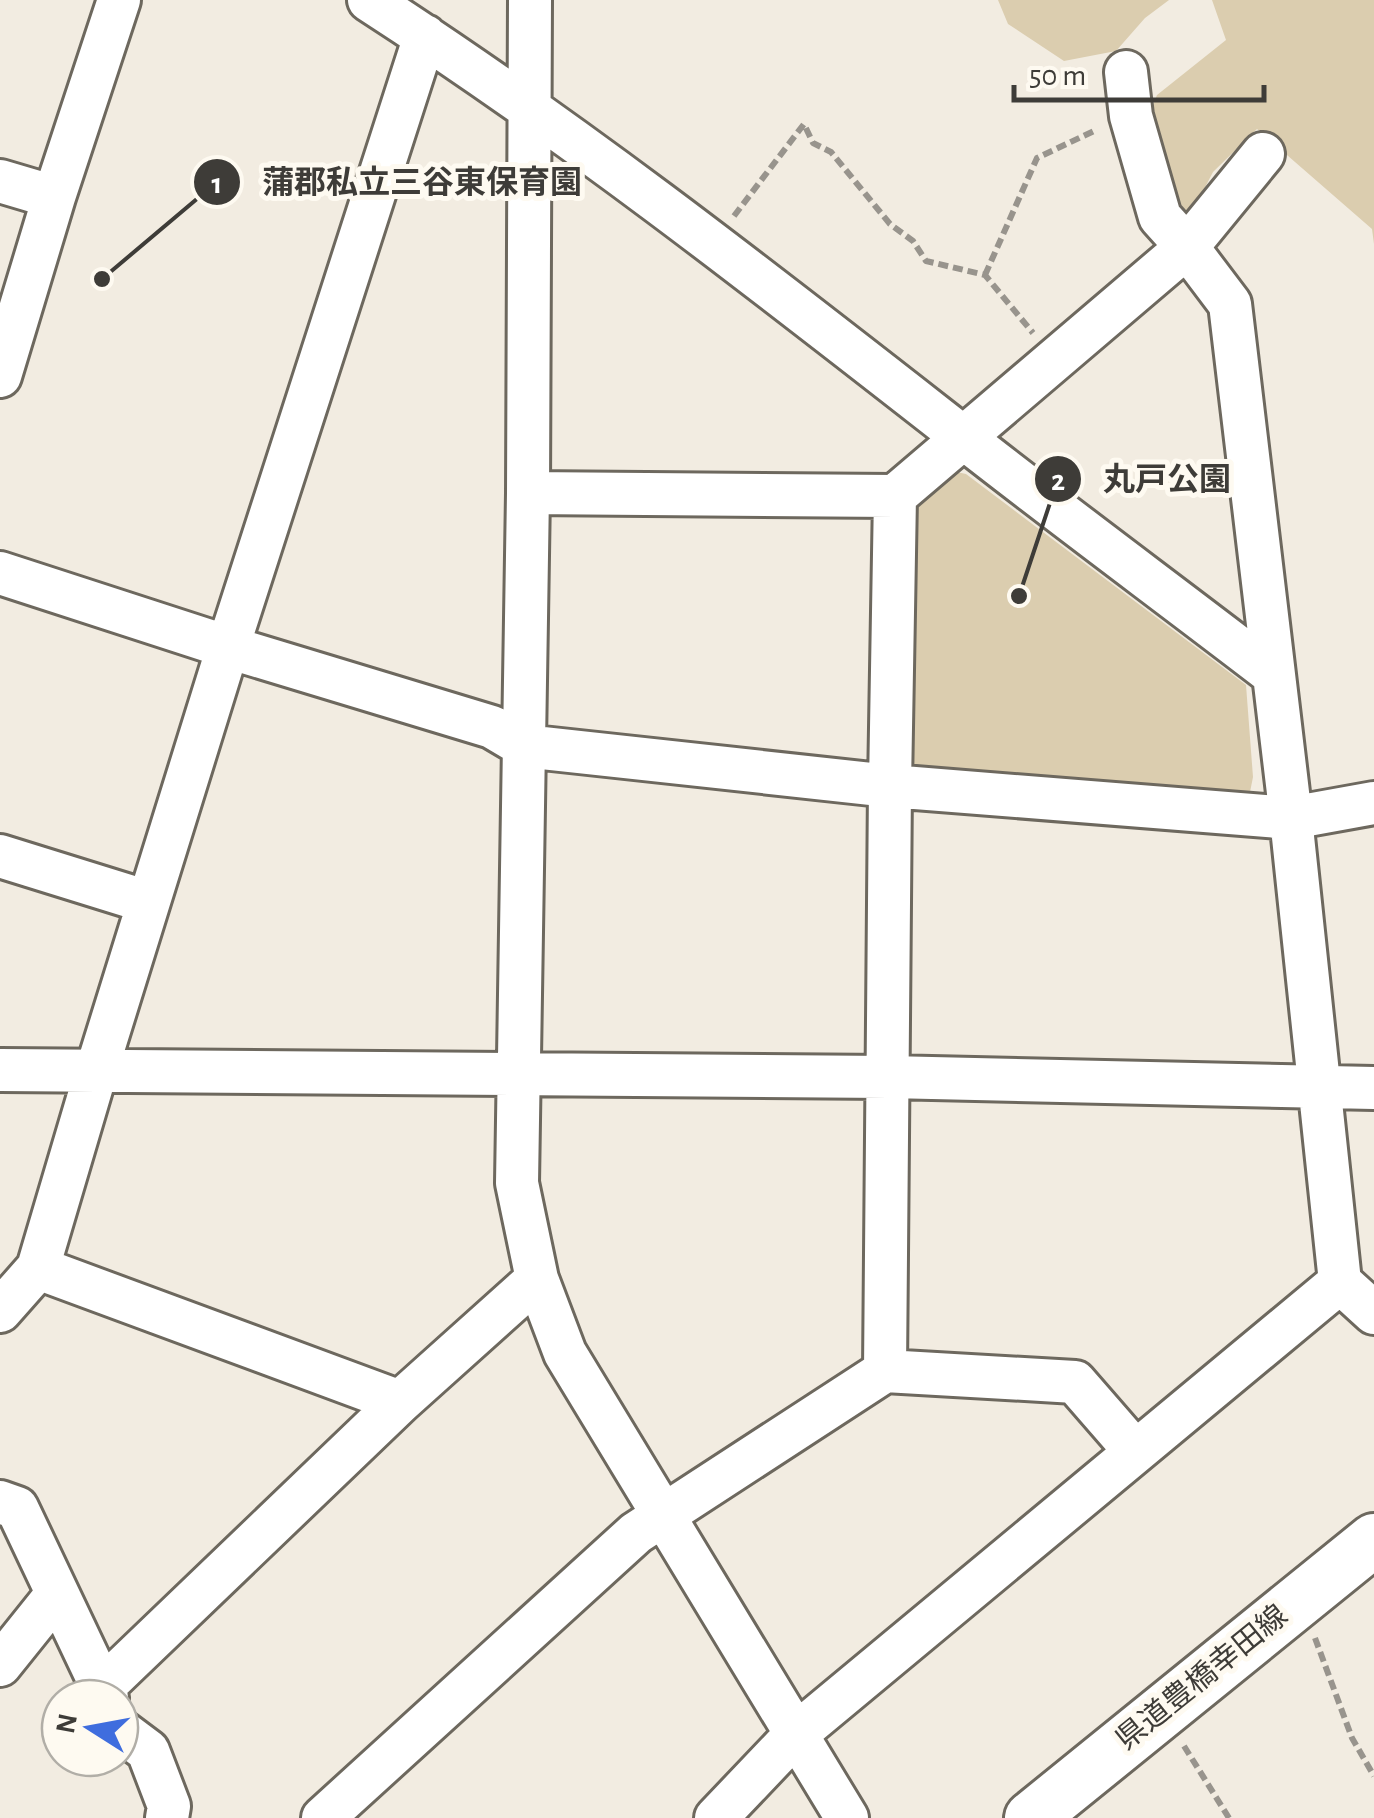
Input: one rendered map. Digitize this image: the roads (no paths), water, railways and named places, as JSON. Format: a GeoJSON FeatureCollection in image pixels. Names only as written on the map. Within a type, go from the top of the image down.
{"type":"FeatureCollection","features":[{"type":"Feature","properties":{"kind":"main road","name":"県道豊橋幸田線"},"geometry":{"type":"LineString","coordinates":[[1031,1818],[1374,1540]]}},
{"type":"Feature","properties":{"kind":"street"},"geometry":{"type":"LineString","coordinates":[[0,376],[119,0]]}},
{"type":"Feature","properties":{"kind":"street"},"geometry":{"type":"LineString","coordinates":[[369,0],[529,107],[824,328],[1273,674]]}},
{"type":"Feature","properties":{"kind":"street"},"geometry":{"type":"LineString","coordinates":[[530,0],[528,493],[517,1183],[537,1278],[564,1354],[847,1818]]}},
{"type":"Feature","properties":{"kind":"street"},"geometry":{"type":"LineString","coordinates":[[0,1311],[38,1268],[228,647],[425,36]]}},
{"type":"Feature","properties":{"kind":"street"},"geometry":{"type":"LineString","coordinates":[[1126,72],[1131,116],[1160,217],[1188,247],[1230,304],[1291,818],[1340,1282],[1374,1312]]}},
{"type":"Feature","properties":{"kind":"street"},"geometry":{"type":"LineString","coordinates":[[528,493],[895,496],[1188,247],[1263,154]]}},
{"type":"Feature","properties":{"kind":"street"},"geometry":{"type":"LineString","coordinates":[[0,181],[54,197]]}},
{"type":"Feature","properties":{"kind":"street"},"geometry":{"type":"LineString","coordinates":[[885,1372],[895,496]]}},
{"type":"Feature","properties":{"kind":"street"},"geometry":{"type":"LineString","coordinates":[[0,573],[492,727],[524,746],[890,786],[1291,818],[1374,803]]}},
{"type":"Feature","properties":{"kind":"street"},"geometry":{"type":"LineString","coordinates":[[0,856],[148,902]]}},
{"type":"Feature","properties":{"kind":"street"},"geometry":{"type":"LineString","coordinates":[[0,1070],[889,1078],[1374,1088]]}},
{"type":"Feature","properties":{"kind":"street"},"geometry":{"type":"LineString","coordinates":[[38,1268],[400,1402]]}},
{"type":"Feature","properties":{"kind":"street"},"geometry":{"type":"LineString","coordinates":[[120,1678],[400,1402],[537,1278]]}},
{"type":"Feature","properties":{"kind":"street"},"geometry":{"type":"LineString","coordinates":[[716,1818],[795,1735],[1340,1282]]}},
{"type":"Feature","properties":{"kind":"street"},"geometry":{"type":"LineString","coordinates":[[324,1818],[636,1532],[885,1372],[1075,1382],[1136,1452]]}},
{"type":"Feature","properties":{"kind":"street"},"geometry":{"type":"LineString","coordinates":[[0,1502],[17,1508],[98,1678]]}},
{"type":"Feature","properties":{"kind":"street"},"geometry":{"type":"LineString","coordinates":[[0,1664],[58,1594]]}},
{"type":"Feature","properties":{"kind":"street"},"geometry":{"type":"LineString","coordinates":[[140,1745],[148,1751],[169,1806],[167,1818]]}},
{"type":"Feature","properties":{"kind":"place","name":"蒲郡私立三谷東保育園"},"geometry":{"type":"Point","coordinates":[102,279]}},
{"type":"Feature","properties":{"kind":"place","name":"丸戸公園"},"geometry":{"type":"Point","coordinates":[1019,596]}}]}
